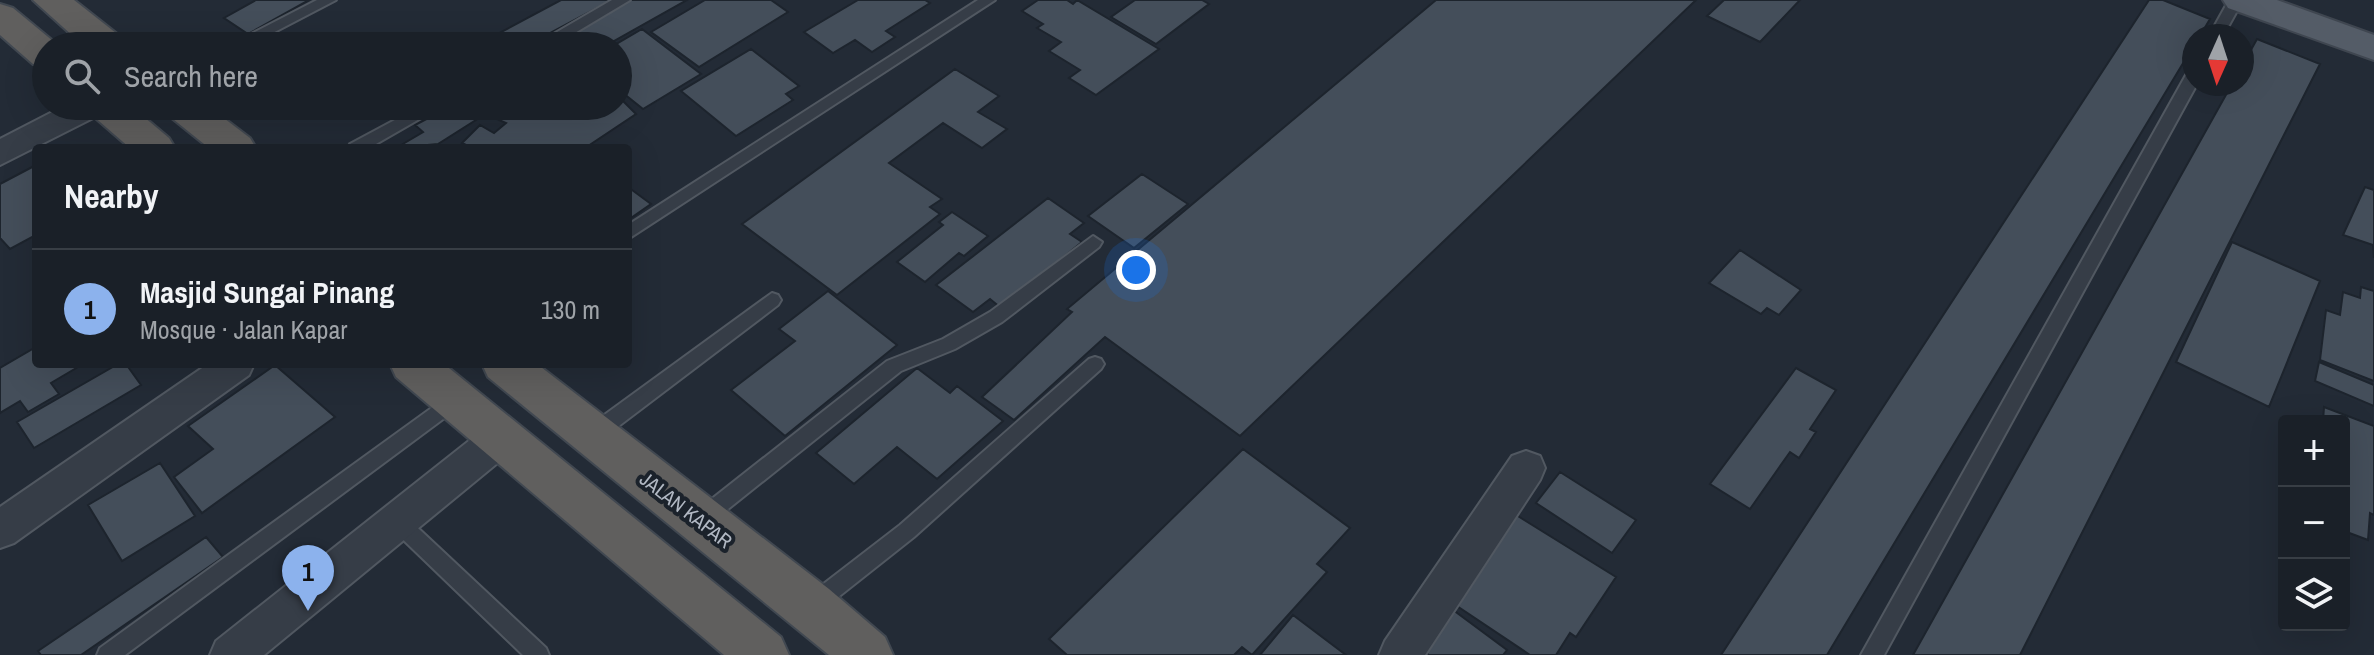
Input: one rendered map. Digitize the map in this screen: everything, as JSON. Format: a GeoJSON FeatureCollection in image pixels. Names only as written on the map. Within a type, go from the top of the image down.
{"type":"FeatureCollection","features":[{"type":"Feature","properties":{"kind":"highway"},"geometry":{"type":"LineString","coordinates":[[62,2],[93,32]]}},
{"type":"Feature","properties":{"kind":"highway"},"geometry":{"type":"LineString","coordinates":[[0,16],[32,43]]}},
{"type":"Feature","properties":{"kind":"highway"},"geometry":{"type":"LineString","coordinates":[[122,120],[150,144]]}},
{"type":"Feature","properties":{"kind":"highway"},"geometry":{"type":"LineString","coordinates":[[200,120],[231,144]]}},
{"type":"Feature","properties":{"kind":"highway"},"geometry":{"type":"LineString","coordinates":[[417,368],[503,436],[763,655]]}},
{"type":"Feature","properties":{"kind":"highway","name":"JALAN KAPAR"},"geometry":{"type":"LineString","coordinates":[[509,368],[591,436],[811,606],[867,655]]}},
{"type":"Feature","properties":{"kind":"main road"},"geometry":{"type":"LineString","coordinates":[[2239,0],[2374,48]]}},
{"type":"Feature","properties":{"kind":"street"},"geometry":{"type":"LineString","coordinates":[[0,153],[63,120]]}},
{"type":"Feature","properties":{"kind":"street"},"geometry":{"type":"LineString","coordinates":[[0,530],[230,368]]}},
{"type":"Feature","properties":{"kind":"street"},"geometry":{"type":"LineString","coordinates":[[231,655],[503,436]]}},
{"type":"Feature","properties":{"kind":"street"},"geometry":{"type":"LineString","coordinates":[[1400,655],[1526,468]]}},
{"type":"Feature","properties":{"kind":"lane"},"geometry":{"type":"LineString","coordinates":[[264,32],[329,0]]}},
{"type":"Feature","properties":{"kind":"lane"},"geometry":{"type":"LineString","coordinates":[[566,32],[623,0]]}},
{"type":"Feature","properties":{"kind":"lane"},"geometry":{"type":"LineString","coordinates":[[632,230],[988,0]]}},
{"type":"Feature","properties":{"kind":"lane"},"geometry":{"type":"LineString","coordinates":[[2224,24],[2239,0]]}},
{"type":"Feature","properties":{"kind":"lane"},"geometry":{"type":"LineString","coordinates":[[1872,655],[2182,96]]}},
{"type":"Feature","properties":{"kind":"lane"},"geometry":{"type":"LineString","coordinates":[[363,144],[404,120]]}},
{"type":"Feature","properties":{"kind":"lane"},"geometry":{"type":"LineString","coordinates":[[699,520],[894,366],[949,344],[996,317],[1093,242]]}},
{"type":"Feature","properties":{"kind":"lane"},"geometry":{"type":"LineString","coordinates":[[591,436],[772,300]]}},
{"type":"Feature","properties":{"kind":"lane"},"geometry":{"type":"LineString","coordinates":[[811,606],[907,531],[1095,364]]}},
{"type":"Feature","properties":{"kind":"lane"},"geometry":{"type":"LineString","coordinates":[[108,655],[455,399]]}},
{"type":"Feature","properties":{"kind":"lane"},"geometry":{"type":"LineString","coordinates":[[397,521],[538,655]]}},
{"type":"Feature","properties":{"kind":"building"},"geometry":{"type":"Polygon","coordinates":[[[256,0],[309,0],[252,32],[245,32],[224,18],[256,0]]]}},
{"type":"Feature","properties":{"kind":"building"},"geometry":{"type":"Polygon","coordinates":[[[561,0],[612,0],[552,32],[501,32],[561,0]]]}},
{"type":"Feature","properties":{"kind":"building"},"geometry":{"type":"Polygon","coordinates":[[[613,0],[687,0],[630,32],[554,32],[613,0]]]}},
{"type":"Feature","properties":{"kind":"building"},"geometry":{"type":"Polygon","coordinates":[[[705,0],[771,0],[788,12],[699,67],[651,32],[705,0]]]}},
{"type":"Feature","properties":{"kind":"building"},"geometry":{"type":"Polygon","coordinates":[[[858,0],[925,0],[930,3],[886,31],[895,37],[872,52],[855,40],[833,53],[804,32],[858,0]]]}},
{"type":"Feature","properties":{"kind":"building"},"geometry":{"type":"Polygon","coordinates":[[[1038,0],[1067,0],[1073,4],[1077,0],[1159,49],[1096,95],[1069,78],[1080,70],[1049,51],[1061,42],[1037,28],[1043,24],[1022,11],[1038,0]]]}},
{"type":"Feature","properties":{"kind":"building"},"geometry":{"type":"Polygon","coordinates":[[[1135,0],[1202,0],[1209,4],[1156,44],[1111,17],[1135,0]]]}},
{"type":"Feature","properties":{"kind":"building"},"geometry":{"type":"Polygon","coordinates":[[[1436,0],[1696,0],[1240,436],[1105,337],[1014,420],[982,397],[1072,312],[1067,309],[1436,0]]]}},
{"type":"Feature","properties":{"kind":"building"},"geometry":{"type":"Polygon","coordinates":[[[1724,0],[1800,0],[1760,42],[1707,16],[1724,0]]]}},
{"type":"Feature","properties":{"kind":"building"},"geometry":{"type":"Polygon","coordinates":[[[2149,0],[2163,0],[2210,19],[2207,24],[2182,24],[2182,65],[1827,655],[1721,655],[2149,0]]]}},
{"type":"Feature","properties":{"kind":"building"},"geometry":{"type":"Polygon","coordinates":[[[642,29],[701,74],[643,109],[632,100],[632,35],[642,29]]]}},
{"type":"Feature","properties":{"kind":"building"},"geometry":{"type":"Polygon","coordinates":[[[2257,39],[2320,64],[2020,655],[1913,655],[2225,96],[2254,96],[2254,44],[2257,39]]]}},
{"type":"Feature","properties":{"kind":"building"},"geometry":{"type":"Polygon","coordinates":[[[751,49],[799,86],[786,94],[793,100],[736,136],[681,91],[751,49]]]}},
{"type":"Feature","properties":{"kind":"building"},"geometry":{"type":"Polygon","coordinates":[[[955,69],[999,96],[978,112],[1007,129],[982,148],[943,123],[889,163],[942,199],[930,207],[940,214],[837,295],[742,224],[955,69]]]}},
{"type":"Feature","properties":{"kind":"building"},"geometry":{"type":"Polygon","coordinates":[[[425,120],[476,120],[438,144],[403,144],[423,132],[415,125],[425,120]]]}},
{"type":"Feature","properties":{"kind":"building"},"geometry":{"type":"Polygon","coordinates":[[[499,120],[627,120],[591,144],[462,143],[480,125],[494,133],[506,123],[499,120]]]}},
{"type":"Feature","properties":{"kind":"building"},"geometry":{"type":"Polygon","coordinates":[[[32,167],[32,237],[10,249],[0,238],[0,184],[32,167]]]}},
{"type":"Feature","properties":{"kind":"building"},"geometry":{"type":"Polygon","coordinates":[[[1142,174],[1188,204],[1134,248],[1088,216],[1142,174]]]}},
{"type":"Feature","properties":{"kind":"building"},"geometry":{"type":"Polygon","coordinates":[[[2365,187],[2374,190],[2374,258],[2373,245],[2343,235],[2365,187]]]}},
{"type":"Feature","properties":{"kind":"building"},"geometry":{"type":"Polygon","coordinates":[[[632,190],[651,204],[632,217],[632,190]]]}},
{"type":"Feature","properties":{"kind":"building"},"geometry":{"type":"Polygon","coordinates":[[[1048,198],[1084,223],[1070,234],[1082,242],[1001,308],[990,299],[973,312],[936,285],[1048,198]]]}},
{"type":"Feature","properties":{"kind":"building"},"geometry":{"type":"Polygon","coordinates":[[[952,212],[988,236],[964,256],[959,253],[925,282],[897,262],[943,225],[939,222],[952,212]]]}},
{"type":"Feature","properties":{"kind":"building"},"geometry":{"type":"Polygon","coordinates":[[[2232,242],[2320,281],[2269,407],[2176,362],[2232,242]]]}},
{"type":"Feature","properties":{"kind":"building"},"geometry":{"type":"Polygon","coordinates":[[[1740,250],[1801,290],[1779,315],[1767,308],[1761,314],[1709,283],[1740,250]]]}},
{"type":"Feature","properties":{"kind":"building"},"geometry":{"type":"Polygon","coordinates":[[[2361,287],[2374,291],[2374,381],[2320,360],[2326,310],[2340,315],[2343,292],[2360,298],[2361,287]]]}},
{"type":"Feature","properties":{"kind":"building"},"geometry":{"type":"Polygon","coordinates":[[[828,291],[897,345],[785,436],[731,390],[795,341],[779,329],[828,291]]]}},
{"type":"Feature","properties":{"kind":"building"},"geometry":{"type":"Polygon","coordinates":[[[32,349],[32,368],[76,368],[51,383],[59,394],[28,412],[20,401],[0,413],[0,368],[32,349]]]}},
{"type":"Feature","properties":{"kind":"building"},"geometry":{"type":"Polygon","coordinates":[[[2319,362],[2374,385],[2374,406],[2315,381],[2319,362]]]}},
{"type":"Feature","properties":{"kind":"building"},"geometry":{"type":"Polygon","coordinates":[[[111,368],[129,368],[141,385],[34,448],[17,422],[111,368]]]}},
{"type":"Feature","properties":{"kind":"building"},"geometry":{"type":"Polygon","coordinates":[[[271,368],[278,368],[335,417],[202,513],[174,477],[213,449],[188,426],[271,368]]]}},
{"type":"Feature","properties":{"kind":"building"},"geometry":{"type":"Polygon","coordinates":[[[917,368],[950,393],[957,386],[1003,421],[937,479],[897,447],[854,484],[816,453],[917,368]]]}},
{"type":"Feature","properties":{"kind":"building"},"geometry":{"type":"Polygon","coordinates":[[[1796,368],[1836,390],[1810,429],[1816,432],[1799,458],[1790,452],[1750,509],[1710,484],[1796,368]]]}},
{"type":"Feature","properties":{"kind":"building"},"geometry":{"type":"Polygon","coordinates":[[[2324,407],[2345,415],[2323,415],[2324,407]]]}},
{"type":"Feature","properties":{"kind":"building"},"geometry":{"type":"Polygon","coordinates":[[[2350,417],[2374,426],[2374,515],[2370,513],[2368,540],[2350,533],[2350,417]]]}},
{"type":"Feature","properties":{"kind":"building"},"geometry":{"type":"Polygon","coordinates":[[[1243,449],[1350,528],[1317,564],[1327,572],[1252,655],[1242,647],[1234,655],[1067,655],[1049,639],[1243,449]]]}},
{"type":"Feature","properties":{"kind":"building"},"geometry":{"type":"Polygon","coordinates":[[[160,463],[195,516],[122,561],[88,505],[160,463]]]}},
{"type":"Feature","properties":{"kind":"building"},"geometry":{"type":"Polygon","coordinates":[[[1560,472],[1636,520],[1612,553],[1536,503],[1560,472]]]}},
{"type":"Feature","properties":{"kind":"building"},"geometry":{"type":"Polygon","coordinates":[[[1513,513],[1616,577],[1576,637],[1570,633],[1556,655],[1530,655],[1448,600],[1513,513]]]}},
{"type":"Feature","properties":{"kind":"building"},"geometry":{"type":"Polygon","coordinates":[[[206,537],[223,557],[81,655],[41,655],[38,651],[206,537]]]}},
{"type":"Feature","properties":{"kind":"building"},"geometry":{"type":"Polygon","coordinates":[[[1445,604],[1507,650],[1503,655],[1429,655],[1413,643],[1445,604]]]}},
{"type":"Feature","properties":{"kind":"building"},"geometry":{"type":"Polygon","coordinates":[[[1293,615],[1346,655],[1260,655],[1293,615]]]}},
{"type":"Feature","properties":{"kind":"place","name":"Masjid Sungai Pinang"},"geometry":{"type":"Point","coordinates":[308,611]}}]}
